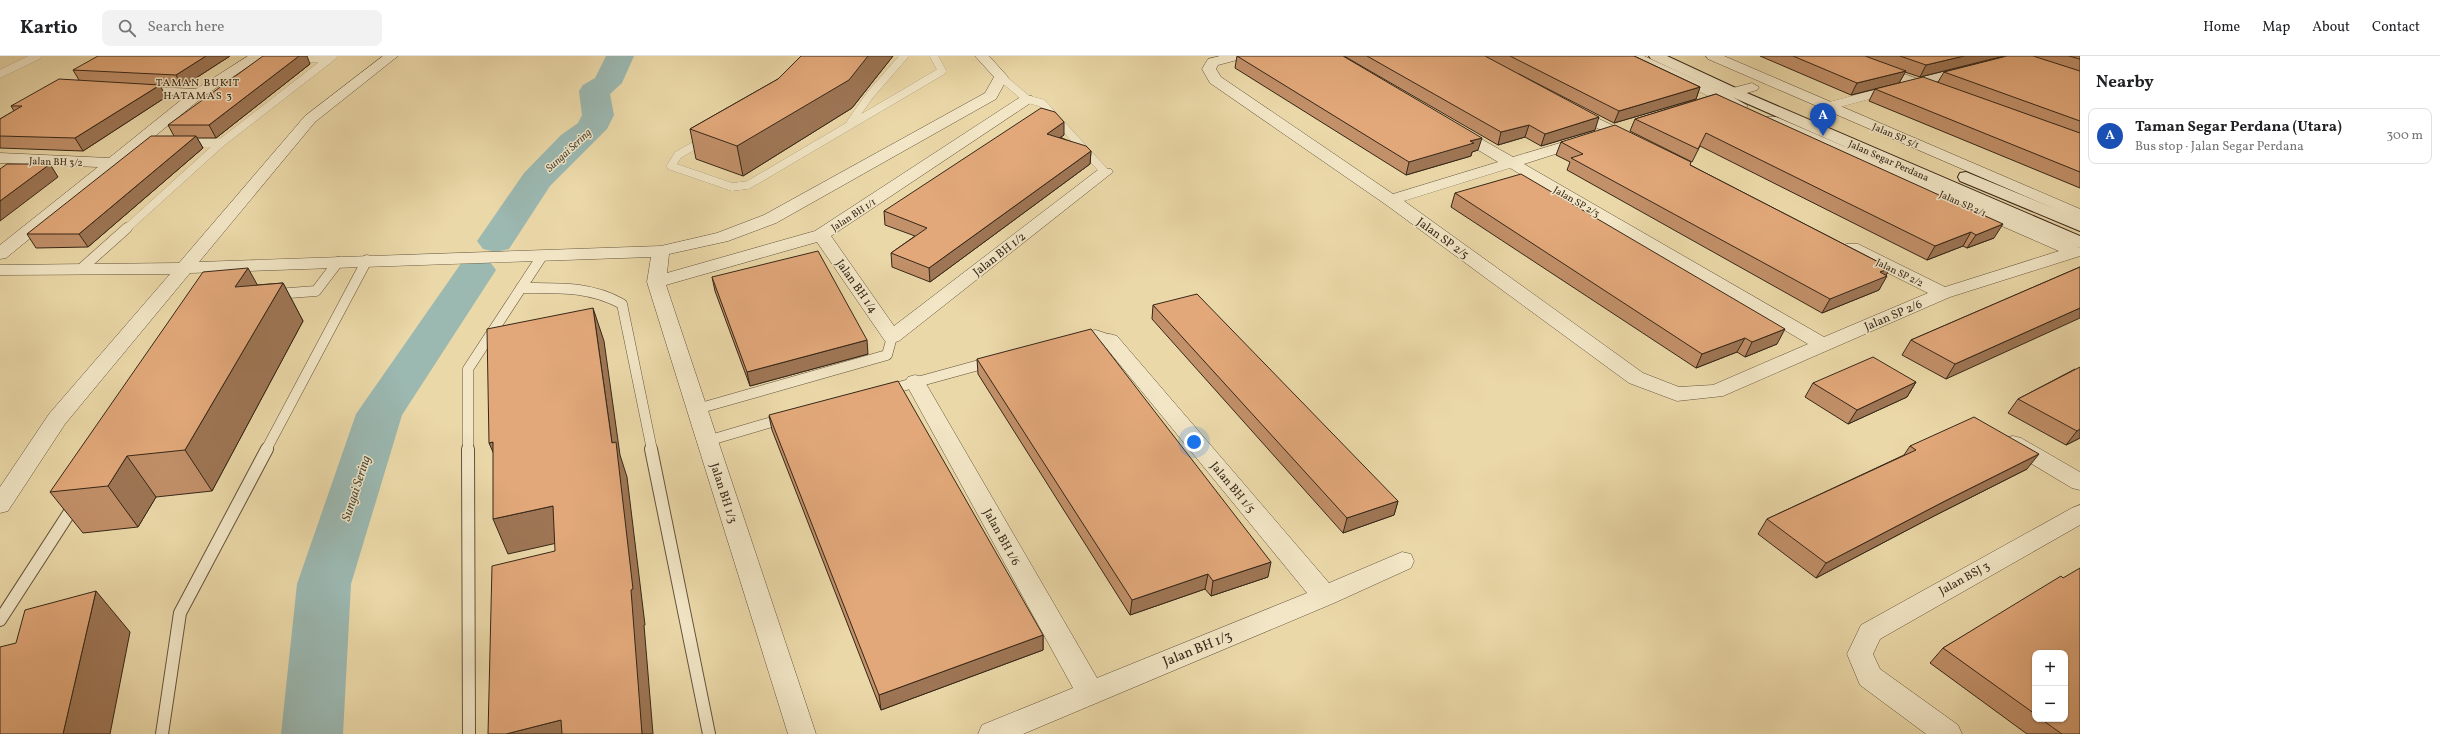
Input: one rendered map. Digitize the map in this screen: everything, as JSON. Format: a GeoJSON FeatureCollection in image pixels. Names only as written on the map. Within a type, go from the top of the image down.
{"type":"FeatureCollection","features":[{"type":"Feature","properties":{"kind":"street"},"geometry":{"type":"LineString","coordinates":[[0,254],[112,163],[145,143],[199,92],[257,56]]}},
{"type":"Feature","properties":{"kind":"street"},"geometry":{"type":"LineString","coordinates":[[0,505],[57,419],[310,119],[391,56]]}},
{"type":"Feature","properties":{"kind":"street"},"geometry":{"type":"LineString","coordinates":[[0,270],[183,268],[367,260],[542,256],[661,251],[722,237],[770,219],[990,96],[1001,77],[982,56]]}},
{"type":"Feature","properties":{"kind":"street","name":"Jalan SP 2/5"},"geometry":{"type":"LineString","coordinates":[[1236,56],[1213,62],[1208,69],[1216,80],[1391,200],[1636,378],[1677,394],[1716,392]]}},
{"type":"Feature","properties":{"kind":"street"},"geometry":{"type":"LineString","coordinates":[[1633,56],[1727,95]]}},
{"type":"Feature","properties":{"kind":"street","name":"Jalan Segar Perdana"},"geometry":{"type":"LineString","coordinates":[[1656,56],[1727,95],[2069,239],[2078,247]]}},
{"type":"Feature","properties":{"kind":"street","name":"Jalan Segar Perdana"},"geometry":{"type":"LineString","coordinates":[[1684,56],[1752,87],[2080,226]]}},
{"type":"Feature","properties":{"kind":"street","name":"Jalan SP 5/1"},"geometry":{"type":"LineString","coordinates":[[1713,56],[2080,215]]}},
{"type":"Feature","properties":{"kind":"street"},"geometry":{"type":"LineString","coordinates":[[1845,56],[1945,94]]}},
{"type":"Feature","properties":{"kind":"street"},"geometry":{"type":"LineString","coordinates":[[1700,104],[1752,87]]}},
{"type":"Feature","properties":{"kind":"street"},"geometry":{"type":"LineString","coordinates":[[116,89],[199,92]]}},
{"type":"Feature","properties":{"kind":"street","name":"Jalan BH 1/1"},"geometry":{"type":"LineString","coordinates":[[656,282],[821,235],[1028,99]]}},
{"type":"Feature","properties":{"kind":"street"},"geometry":{"type":"LineString","coordinates":[[1559,102],[1648,148]]}},
{"type":"Feature","properties":{"kind":"street","name":"Jalan SP 2/3"},"geometry":{"type":"LineString","coordinates":[[1444,123],[1824,345]]}},
{"type":"Feature","properties":{"kind":"street"},"geometry":{"type":"LineString","coordinates":[[1391,200],[1635,124]]}},
{"type":"Feature","properties":{"kind":"street","name":"Jalan BH 3/2"},"geometry":{"type":"LineString","coordinates":[[0,158],[112,163]]}},
{"type":"Feature","properties":{"kind":"street","name":"Jalan BH 1/2"},"geometry":{"type":"LineString","coordinates":[[892,337],[1105,172]]}},
{"type":"Feature","properties":{"kind":"street","name":"Jalan BH 1/4"},"geometry":{"type":"LineString","coordinates":[[821,235],[892,337]]}},
{"type":"Feature","properties":{"kind":"street","name":"Jalan SP 2/2"},"geometry":{"type":"LineString","coordinates":[[1838,242],[1943,293]]}},
{"type":"Feature","properties":{"kind":"street","name":"Jalan SP 2/6"},"geometry":{"type":"LineString","coordinates":[[1716,392],[1943,293],[2078,247]]}},
{"type":"Feature","properties":{"kind":"street","name":"Jalan BH 1/3"},"geometry":{"type":"LineString","coordinates":[[661,251],[656,282],[802,734]]}},
{"type":"Feature","properties":{"kind":"street","name":"Jalan BH 1/5"},"geometry":{"type":"LineString","coordinates":[[1110,340],[1325,596]]}},
{"type":"Feature","properties":{"kind":"street","name":"Jalan BH 1/6"},"geometry":{"type":"LineString","coordinates":[[915,382],[1090,692]]}},
{"type":"Feature","properties":{"kind":"street"},"geometry":{"type":"LineString","coordinates":[[1995,433],[2080,482]]}},
{"type":"Feature","properties":{"kind":"street","name":"Jalan BSJ 3"},"geometry":{"type":"LineString","coordinates":[[1948,734],[1870,677],[1860,654],[1870,632],[2080,514]]}},
{"type":"Feature","properties":{"kind":"street","name":"Jalan BH 1/3"},"geometry":{"type":"LineString","coordinates":[[992,734],[1090,692],[1325,596],[1402,561]]}},
{"type":"Feature","properties":{"kind":"lane"},"geometry":{"type":"LineString","coordinates":[[0,74],[37,56]]}},
{"type":"Feature","properties":{"kind":"lane"},"geometry":{"type":"LineString","coordinates":[[257,56],[264,56]]}},
{"type":"Feature","properties":{"kind":"lane"},"geometry":{"type":"LineString","coordinates":[[850,124],[870,95],[904,56]]}},
{"type":"Feature","properties":{"kind":"lane"},"geometry":{"type":"LineString","coordinates":[[710,136],[678,155],[671,166],[732,187],[748,185],[942,71],[934,56]]}},
{"type":"Feature","properties":{"kind":"lane"},"geometry":{"type":"LineString","coordinates":[[288,58],[330,58]]}},
{"type":"Feature","properties":{"kind":"lane"},"geometry":{"type":"LineString","coordinates":[[81,270],[221,143],[330,58]]}},
{"type":"Feature","properties":{"kind":"lane"},"geometry":{"type":"LineString","coordinates":[[1829,106],[1966,71]]}},
{"type":"Feature","properties":{"kind":"lane"},"geometry":{"type":"LineString","coordinates":[[1001,77],[1028,99],[1042,103],[1105,172]]}},
{"type":"Feature","properties":{"kind":"lane"},"geometry":{"type":"LineString","coordinates":[[176,143],[221,143]]}},
{"type":"Feature","properties":{"kind":"lane"},"geometry":{"type":"LineString","coordinates":[[469,734],[468,369],[542,256]]}},
{"type":"Feature","properties":{"kind":"lane"},"geometry":{"type":"LineString","coordinates":[[162,734],[180,613],[367,260]]}},
{"type":"Feature","properties":{"kind":"lane"},"geometry":{"type":"LineString","coordinates":[[264,294],[316,291],[338,262]]}},
{"type":"Feature","properties":{"kind":"lane"},"geometry":{"type":"LineString","coordinates":[[521,288],[585,288],[608,295],[622,304],[709,734]]}},
{"type":"Feature","properties":{"kind":"lane"},"geometry":{"type":"LineString","coordinates":[[1072,341],[1095,335],[1110,340]]}},
{"type":"Feature","properties":{"kind":"lane"},"geometry":{"type":"LineString","coordinates":[[697,409],[887,355],[892,337]]}},
{"type":"Feature","properties":{"kind":"lane"},"geometry":{"type":"LineString","coordinates":[[876,393],[997,360]]}},
{"type":"Feature","properties":{"kind":"lane"},"geometry":{"type":"LineString","coordinates":[[707,441],[792,417]]}},
{"type":"Feature","properties":{"kind":"lane"},"geometry":{"type":"LineString","coordinates":[[0,620],[81,494]]}},
{"type":"Feature","properties":{"kind":"building"},"geometry":{"type":"Polygon","coordinates":[[[98,56],[206,56],[176,75],[73,70],[98,56]]]}},
{"type":"Feature","properties":{"kind":"building"},"geometry":{"type":"Polygon","coordinates":[[[263,56],[299,56],[209,125],[168,125],[263,56]]]}},
{"type":"Feature","properties":{"kind":"building"},"geometry":{"type":"Polygon","coordinates":[[[801,56],[868,56],[849,80],[737,146],[690,129],[778,79],[801,56]]]}},
{"type":"Feature","properties":{"kind":"building"},"geometry":{"type":"Polygon","coordinates":[[[1237,56],[1343,56],[1482,138],[1470,141],[1474,143],[1409,162],[1237,56]]]}},
{"type":"Feature","properties":{"kind":"building"},"geometry":{"type":"Polygon","coordinates":[[[1367,56],[1485,56],[1599,117],[1545,134],[1529,125],[1501,132],[1367,56]]]}},
{"type":"Feature","properties":{"kind":"building"},"geometry":{"type":"Polygon","coordinates":[[[1510,56],[1634,56],[1700,87],[1619,111],[1510,56]]]}},
{"type":"Feature","properties":{"kind":"building"},"geometry":{"type":"Polygon","coordinates":[[[1793,56],[1865,56],[1906,71],[1857,83],[1793,56]]]}},
{"type":"Feature","properties":{"kind":"building"},"geometry":{"type":"Polygon","coordinates":[[[1900,56],[1964,56],[1926,65],[1900,56]]]}},
{"type":"Feature","properties":{"kind":"building"},"geometry":{"type":"Polygon","coordinates":[[[2007,56],[2033,56],[2080,71],[2080,121],[1944,72],[2007,56]]]}},
{"type":"Feature","properties":{"kind":"building"},"geometry":{"type":"Polygon","coordinates":[[[2069,56],[2080,56],[2080,59],[2069,56]]]}},
{"type":"Feature","properties":{"kind":"building"},"geometry":{"type":"Polygon","coordinates":[[[1923,77],[2080,133],[2080,172],[1875,89],[1923,77]]]}},
{"type":"Feature","properties":{"kind":"building"},"geometry":{"type":"Polygon","coordinates":[[[59,79],[160,85],[75,138],[0,136],[0,119],[22,106],[11,106],[59,79]]]}},
{"type":"Feature","properties":{"kind":"building"},"geometry":{"type":"Polygon","coordinates":[[[1716,94],[2003,224],[1976,235],[1971,232],[1935,246],[1706,133],[1698,149],[1635,119],[1716,94]]]}},
{"type":"Feature","properties":{"kind":"building"},"geometry":{"type":"Polygon","coordinates":[[[1041,108],[1055,112],[1064,122],[1047,134],[1086,146],[1091,151],[929,268],[891,253],[927,228],[884,211],[1041,108]]]}},
{"type":"Feature","properties":{"kind":"building"},"geometry":{"type":"Polygon","coordinates":[[[1615,125],[1691,162],[1690,165],[1890,268],[1880,272],[1887,276],[1830,299],[1571,158],[1583,154],[1561,142],[1615,125]]]}},
{"type":"Feature","properties":{"kind":"building"},"geometry":{"type":"Polygon","coordinates":[[[151,136],[196,136],[79,234],[27,234],[151,136]]]}},
{"type":"Feature","properties":{"kind":"building"},"geometry":{"type":"Polygon","coordinates":[[[7,164],[50,164],[0,201],[0,169],[7,164]]]}},
{"type":"Feature","properties":{"kind":"building"},"geometry":{"type":"Polygon","coordinates":[[[1521,174],[1785,329],[1752,342],[1745,338],[1702,354],[1455,193],[1521,174]]]}},
{"type":"Feature","properties":{"kind":"building"},"geometry":{"type":"Polygon","coordinates":[[[818,251],[867,340],[747,372],[712,277],[818,251]]]}},
{"type":"Feature","properties":{"kind":"building"},"geometry":{"type":"Polygon","coordinates":[[[2080,267],[2080,308],[1955,364],[1911,340],[2080,267]]]}},
{"type":"Feature","properties":{"kind":"building"},"geometry":{"type":"Polygon","coordinates":[[[248,268],[235,287],[283,283],[185,450],[127,456],[108,486],[50,492],[203,272],[248,268]]]}},
{"type":"Feature","properties":{"kind":"building"},"geometry":{"type":"Polygon","coordinates":[[[1197,294],[1398,501],[1347,518],[1153,305],[1197,294]]]}},
{"type":"Feature","properties":{"kind":"building"},"geometry":{"type":"Polygon","coordinates":[[[593,308],[612,443],[616,442],[633,589],[631,590],[642,734],[562,734],[561,720],[506,734],[488,734],[492,566],[555,551],[553,506],[493,519],[493,442],[489,443],[487,329],[593,308]]]}},
{"type":"Feature","properties":{"kind":"building"},"geometry":{"type":"Polygon","coordinates":[[[1091,329],[1271,562],[1213,581],[1208,574],[1132,600],[977,359],[1091,329]]]}},
{"type":"Feature","properties":{"kind":"building"},"geometry":{"type":"Polygon","coordinates":[[[1873,357],[1916,382],[1857,410],[1813,383],[1873,357]]]}},
{"type":"Feature","properties":{"kind":"building"},"geometry":{"type":"Polygon","coordinates":[[[2080,367],[2080,429],[2077,431],[2018,399],[2080,367]]]}},
{"type":"Feature","properties":{"kind":"building"},"geometry":{"type":"Polygon","coordinates":[[[898,381],[1043,635],[879,695],[769,415],[898,381]]]}},
{"type":"Feature","properties":{"kind":"building"},"geometry":{"type":"Polygon","coordinates":[[[1974,417],[2039,454],[1826,563],[1767,519],[1916,450],[1910,446],[1974,417]]]}},
{"type":"Feature","properties":{"kind":"building"},"geometry":{"type":"Polygon","coordinates":[[[2080,568],[2080,734],[2062,734],[2045,722],[2068,722],[2068,650],[2032,650],[2032,712],[1943,648],[2061,576],[2063,578],[2080,568]]]}},
{"type":"Feature","properties":{"kind":"building"},"geometry":{"type":"Polygon","coordinates":[[[96,591],[63,734],[0,734],[0,647],[16,643],[25,610],[96,591]]]}},
{"type":"Feature","properties":{"kind":"waterway","name":"Sungai Sering"},"geometry":{"type":"LineString","coordinates":[[496,241],[536,180],[573,142],[591,129],[598,115],[594,91],[607,83],[620,56]]}},
{"type":"Feature","properties":{"kind":"waterway","name":"Sungai Sering"},"geometry":{"type":"LineString","coordinates":[[312,734],[324,584],[379,414],[476,270]]}},
{"type":"Feature","properties":{"kind":"place","name":"Taman Segar Perdana (Utara)"},"geometry":{"type":"Point","coordinates":[1823,136]}},
{"type":"Feature","properties":{"kind":"district","name":"TAMAN BUKIT HATAMAS 3"},"geometry":{"type":"Point","coordinates":[198,88]}}]}
